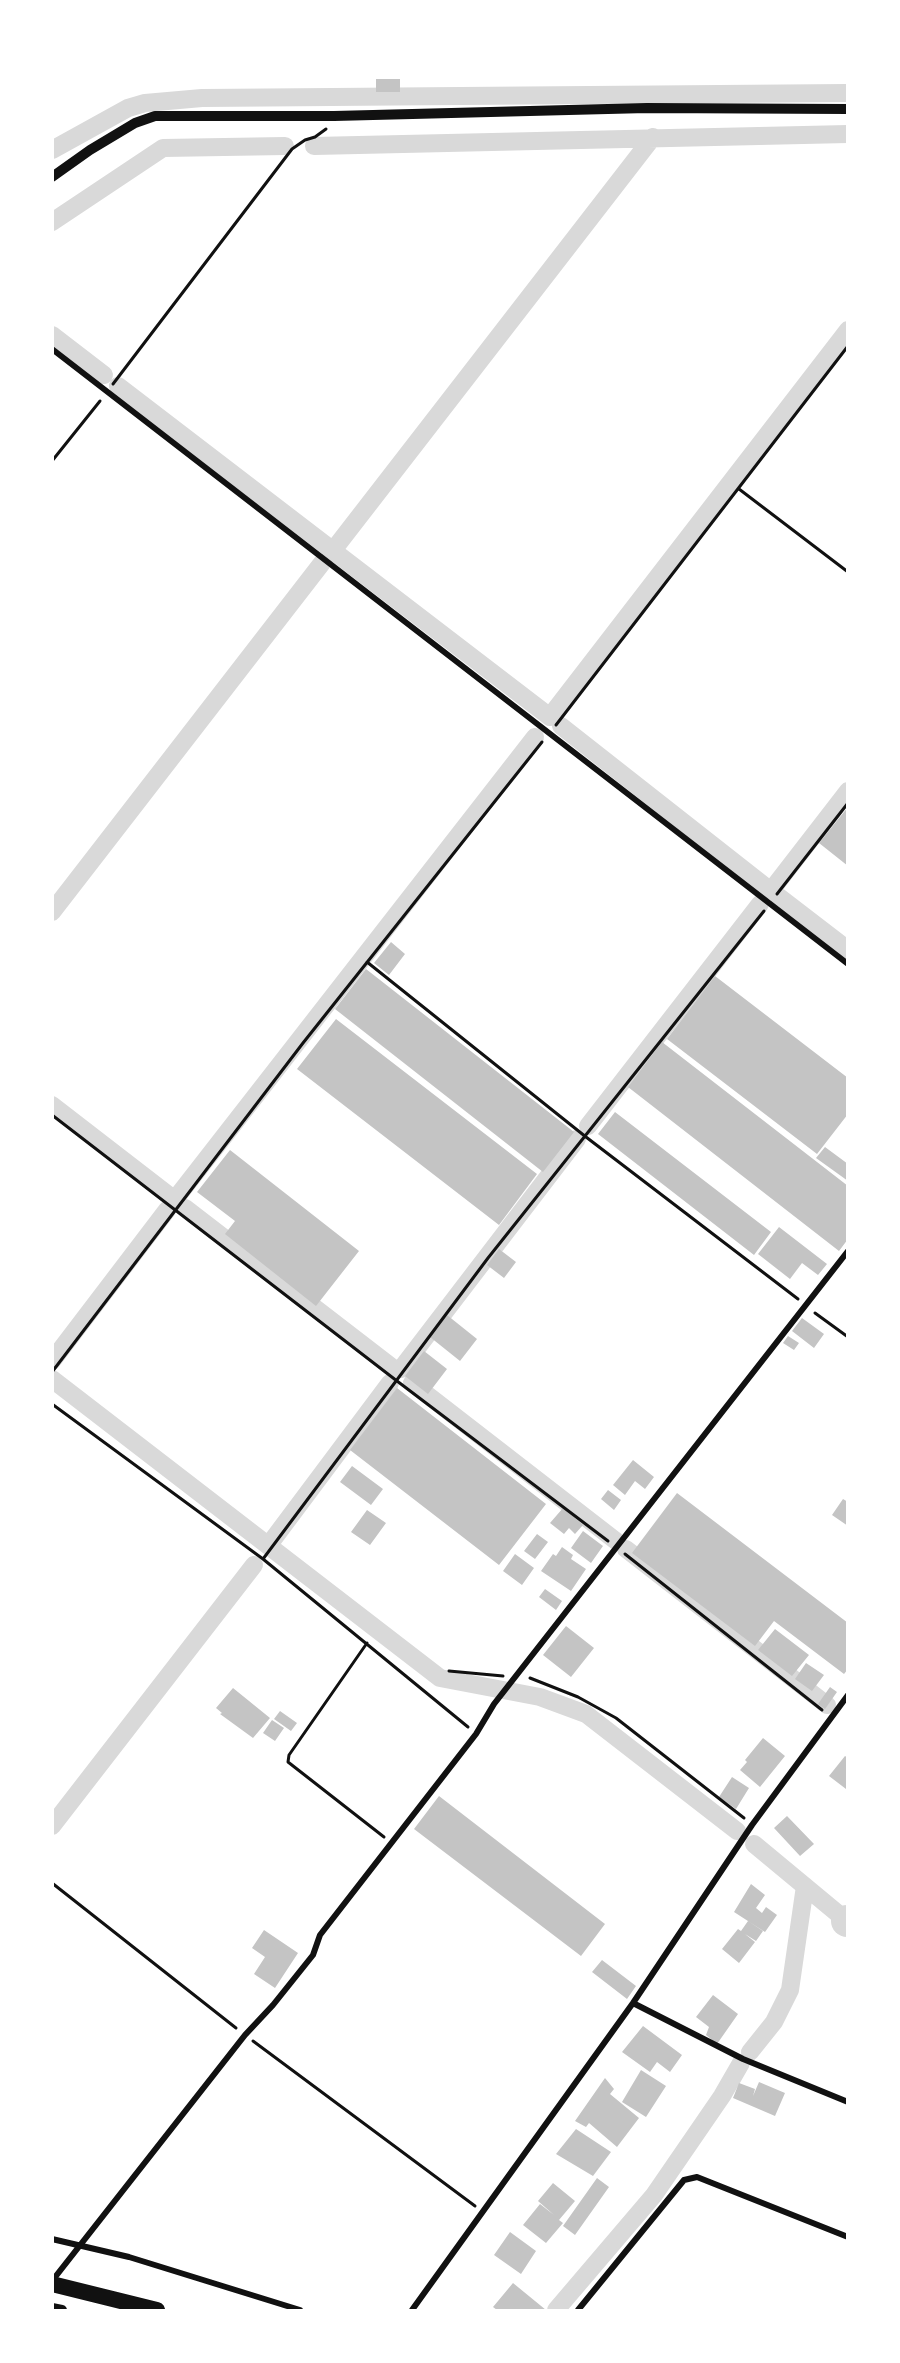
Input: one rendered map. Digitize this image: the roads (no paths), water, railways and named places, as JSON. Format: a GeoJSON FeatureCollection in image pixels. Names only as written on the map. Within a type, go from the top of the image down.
{"type":"FeatureCollection","features":[{"type":"Feature","properties":{"kind":"highway"},"geometry":{"type":"LineString","coordinates":[[52,2282],[157,2310]]}},
{"type":"Feature","properties":{"kind":"street"},"geometry":{"type":"LineString","coordinates":[[52,177],[90,150],[135,123],[155,116],[334,116],[647,108],[848,109]]}},
{"type":"Feature","properties":{"kind":"street"},"geometry":{"type":"LineString","coordinates":[[52,349],[848,964]]}},
{"type":"Feature","properties":{"kind":"street"},"geometry":{"type":"LineString","coordinates":[[52,2282],[245,2035],[273,2005],[313,1955],[320,1935],[476,1734],[494,1704],[848,1251]]}},
{"type":"Feature","properties":{"kind":"street"},"geometry":{"type":"LineString","coordinates":[[412,2310],[633,2003],[752,1824],[848,1695]]}},
{"type":"Feature","properties":{"kind":"street"},"geometry":{"type":"LineString","coordinates":[[633,2003],[743,2059],[848,2102]]}},
{"type":"Feature","properties":{"kind":"street"},"geometry":{"type":"LineString","coordinates":[[578,2310],[684,2180],[696,2177],[848,2236]]}},
{"type":"Feature","properties":{"kind":"street"},"geometry":{"type":"LineString","coordinates":[[52,2239],[129,2257],[300,2310]]}},
{"type":"Feature","properties":{"kind":"street"},"geometry":{"type":"LineString","coordinates":[[52,2308],[62,2310]]}},
{"type":"Feature","properties":{"kind":"waterway"},"geometry":{"type":"LineString","coordinates":[[52,150],[128,108],[145,103],[202,98],[848,93]]}},
{"type":"Feature","properties":{"kind":"waterway"},"geometry":{"type":"LineString","coordinates":[[314,146],[848,134]]}},
{"type":"Feature","properties":{"kind":"waterway"},"geometry":{"type":"LineString","coordinates":[[331,553],[653,137]]}},
{"type":"Feature","properties":{"kind":"waterway"},"geometry":{"type":"LineString","coordinates":[[52,222],[163,148],[285,146]]}},
{"type":"Feature","properties":{"kind":"waterway"},"geometry":{"type":"LineString","coordinates":[[555,710],[848,330]]}},
{"type":"Feature","properties":{"kind":"waterway"},"geometry":{"type":"LineString","coordinates":[[52,335],[104,375]]}},
{"type":"Feature","properties":{"kind":"waterway"},"geometry":{"type":"LineString","coordinates":[[118,386],[550,717]]}},
{"type":"Feature","properties":{"kind":"waterway"},"geometry":{"type":"LineString","coordinates":[[52,912],[322,563]]}},
{"type":"Feature","properties":{"kind":"waterway"},"geometry":{"type":"LineString","coordinates":[[561,726],[771,891]]}},
{"type":"Feature","properties":{"kind":"waterway"},"geometry":{"type":"LineString","coordinates":[[176,1198],[535,737]]}},
{"type":"Feature","properties":{"kind":"waterway"},"geometry":{"type":"LineString","coordinates":[[773,888],[848,791]]}},
{"type":"Feature","properties":{"kind":"waterway"},"geometry":{"type":"LineString","coordinates":[[779,897],[848,950]]}},
{"type":"Feature","properties":{"kind":"waterway"},"geometry":{"type":"LineString","coordinates":[[588,1126],[760,904]]}},
{"type":"Feature","properties":{"kind":"waterway"},"geometry":{"type":"LineString","coordinates":[[52,1105],[175,1200]]}},
{"type":"Feature","properties":{"kind":"waterway"},"geometry":{"type":"LineString","coordinates":[[401,1369],[577,1139]]}},
{"type":"Feature","properties":{"kind":"waterway"},"geometry":{"type":"LineString","coordinates":[[185,1208],[394,1369]]}},
{"type":"Feature","properties":{"kind":"waterway"},"geometry":{"type":"LineString","coordinates":[[52,1361],[167,1210]]}},
{"type":"Feature","properties":{"kind":"waterway"},"geometry":{"type":"LineString","coordinates":[[52,1379],[440,1678],[540,1697],[586,1714],[737,1831]]}},
{"type":"Feature","properties":{"kind":"waterway"},"geometry":{"type":"LineString","coordinates":[[274,1538],[390,1383]]}},
{"type":"Feature","properties":{"kind":"waterway"},"geometry":{"type":"LineString","coordinates":[[412,1383],[616,1541]]}},
{"type":"Feature","properties":{"kind":"waterway"},"geometry":{"type":"LineString","coordinates":[[626,1549],[827,1705]]}},
{"type":"Feature","properties":{"kind":"waterway"},"geometry":{"type":"LineString","coordinates":[[52,1826],[254,1565]]}},
{"type":"Feature","properties":{"kind":"waterway"},"geometry":{"type":"LineString","coordinates":[[754,1844],[848,1922]]}},
{"type":"Feature","properties":{"kind":"waterway"},"geometry":{"type":"LineString","coordinates":[[750,2052],[774,2022],[790,1990],[805,1886]]}},
{"type":"Feature","properties":{"kind":"waterway"},"geometry":{"type":"LineString","coordinates":[[556,2310],[654,2195],[722,2096],[741,2063]]}}]}
